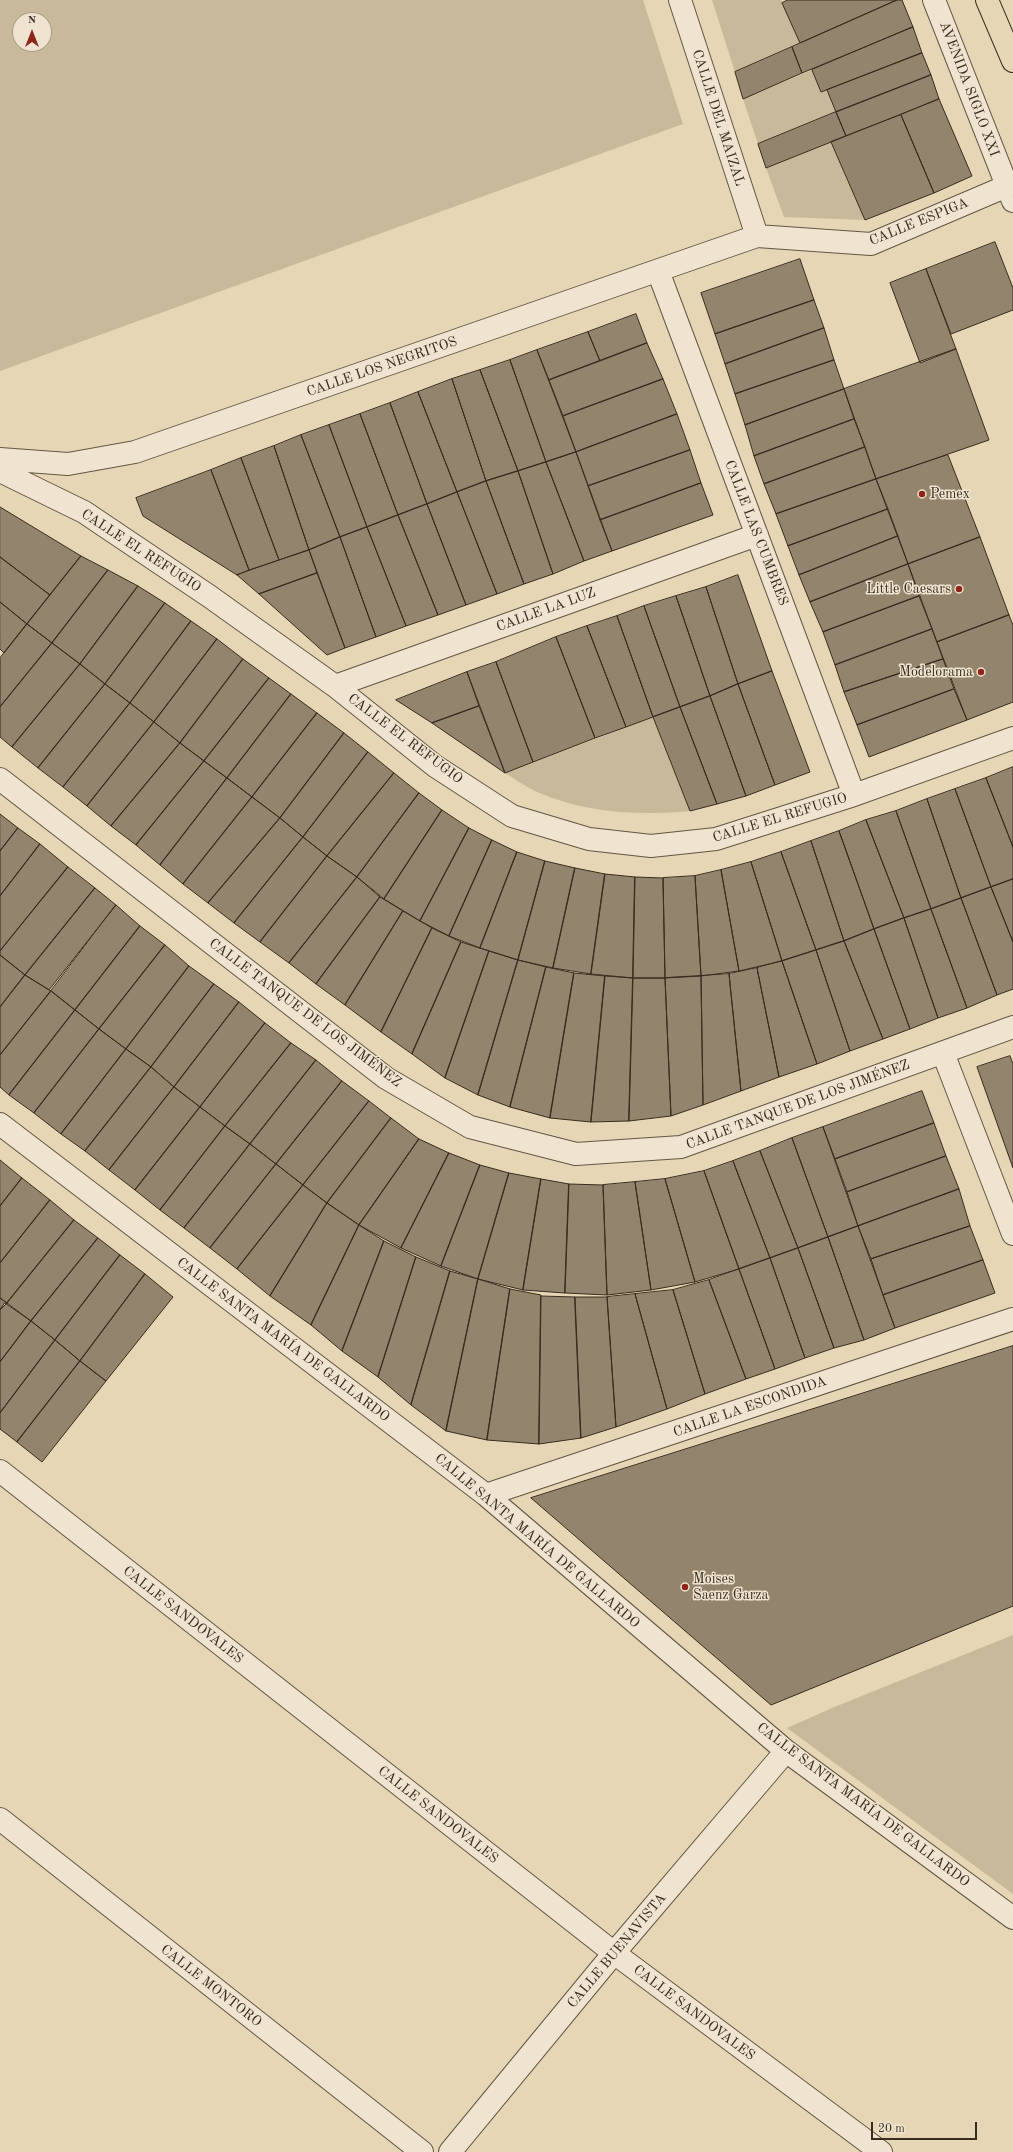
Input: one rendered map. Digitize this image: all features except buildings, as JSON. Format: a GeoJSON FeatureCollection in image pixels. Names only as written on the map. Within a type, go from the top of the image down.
{"type":"FeatureCollection","features":[{"type":"Feature","properties":{"kind":"highway"},"geometry":{"type":"LineString","coordinates":[[987,0],[1013,61]]}},
{"type":"Feature","properties":{"kind":"street","name":"CALLE DEL MAIZAL"},"geometry":{"type":"LineString","coordinates":[[680,0],[757,236]]}},
{"type":"Feature","properties":{"kind":"street","name":"AVENIDA SIGLO XXI"},"geometry":{"type":"LineString","coordinates":[[934,0],[1010,194]]}},
{"type":"Feature","properties":{"kind":"street","name":"CALLE ESPIGA"},"geometry":{"type":"LineString","coordinates":[[757,236],[871,244],[1010,194]]}},
{"type":"Feature","properties":{"kind":"street","name":"CALLE LOS NEGRITOS"},"geometry":{"type":"LineString","coordinates":[[0,459],[68,464],[135,452],[757,236]]}},
{"type":"Feature","properties":{"kind":"street","name":"CALLE LAS CUMBRES"},"geometry":{"type":"LineString","coordinates":[[658,271],[854,795]]}},
{"type":"Feature","properties":{"kind":"street","name":"CALLE EL REFUGIO"},"geometry":{"type":"LineString","coordinates":[[0,471],[84,512],[209,596],[335,686],[435,766],[512,816],[589,840],[651,846],[716,840],[854,795],[1013,738]]}},
{"type":"Feature","properties":{"kind":"street","name":"CALLE LA LUZ"},"geometry":{"type":"LineString","coordinates":[[335,686],[757,534]]}},
{"type":"Feature","properties":{"kind":"street","name":"CALLE TANQUE DE LOS JIMÉNEZ"},"geometry":{"type":"LineString","coordinates":[[0,779],[386,1078],[470,1127],[576,1154],[681,1147],[1013,1028]]}},
{"type":"Feature","properties":{"kind":"street"},"geometry":{"type":"LineString","coordinates":[[943,1053],[1013,1234]]}},
{"type":"Feature","properties":{"kind":"street","name":"CALLE SANTA MARÍA DE GALLARDO"},"geometry":{"type":"LineString","coordinates":[[0,1124],[486,1496],[786,1751],[1013,1918]]}},
{"type":"Feature","properties":{"kind":"street","name":"CALLE LA ESCONDIDA"},"geometry":{"type":"LineString","coordinates":[[486,1496],[1013,1319]]}},
{"type":"Feature","properties":{"kind":"street","name":"CALLE SANDOVALES"},"geometry":{"type":"LineString","coordinates":[[0,1471],[614,1953],[881,2152]]}},
{"type":"Feature","properties":{"kind":"street","name":"CALLE BUENAVISTA"},"geometry":{"type":"LineString","coordinates":[[450,2152],[614,1953],[786,1751]]}},
{"type":"Feature","properties":{"kind":"street","name":"CALLE MONTORO"},"geometry":{"type":"LineString","coordinates":[[0,1819],[422,2152]]}},
{"type":"Feature","properties":{"kind":"shaded area"},"geometry":{"type":"Polygon","coordinates":[[[0,0],[643,0],[683,124],[0,371],[0,0]]]}},
{"type":"Feature","properties":{"kind":"shaded area"},"geometry":{"type":"Polygon","coordinates":[[[712,0],[781,0],[800,43],[735,72],[712,0]]]}},
{"type":"Feature","properties":{"kind":"shaded area"},"geometry":{"type":"Polygon","coordinates":[[[812,70],[821,92],[827,90],[836,112],[758,144],[743,99],[812,70]]]}},
{"type":"Feature","properties":{"kind":"shaded area"},"geometry":{"type":"Polygon","coordinates":[[[831,142],[865,220],[784,217],[766,168],[831,142]]]}},
{"type":"Feature","properties":{"kind":"shaded area"},"geometry":{"type":"Polygon","coordinates":[[[653,717],[690,811],[631,813],[593,809],[574,805],[537,792],[505,773],[653,717]]]}},
{"type":"Feature","properties":{"kind":"shaded area"},"geometry":{"type":"Polygon","coordinates":[[[1013,1635],[1013,1894],[787,1728],[832,1708],[1013,1635]]]}},
{"type":"Feature","properties":{"kind":"place","name":"Pemex"},"geometry":{"type":"Point","coordinates":[922,494]}},
{"type":"Feature","properties":{"kind":"place","name":"Little Caesars"},"geometry":{"type":"Point","coordinates":[959,589]}},
{"type":"Feature","properties":{"kind":"place","name":"Modelorama"},"geometry":{"type":"Point","coordinates":[981,672]}},
{"type":"Feature","properties":{"kind":"place","name":"Moises Saenz Garza"},"geometry":{"type":"Point","coordinates":[685,1587]}}]}
